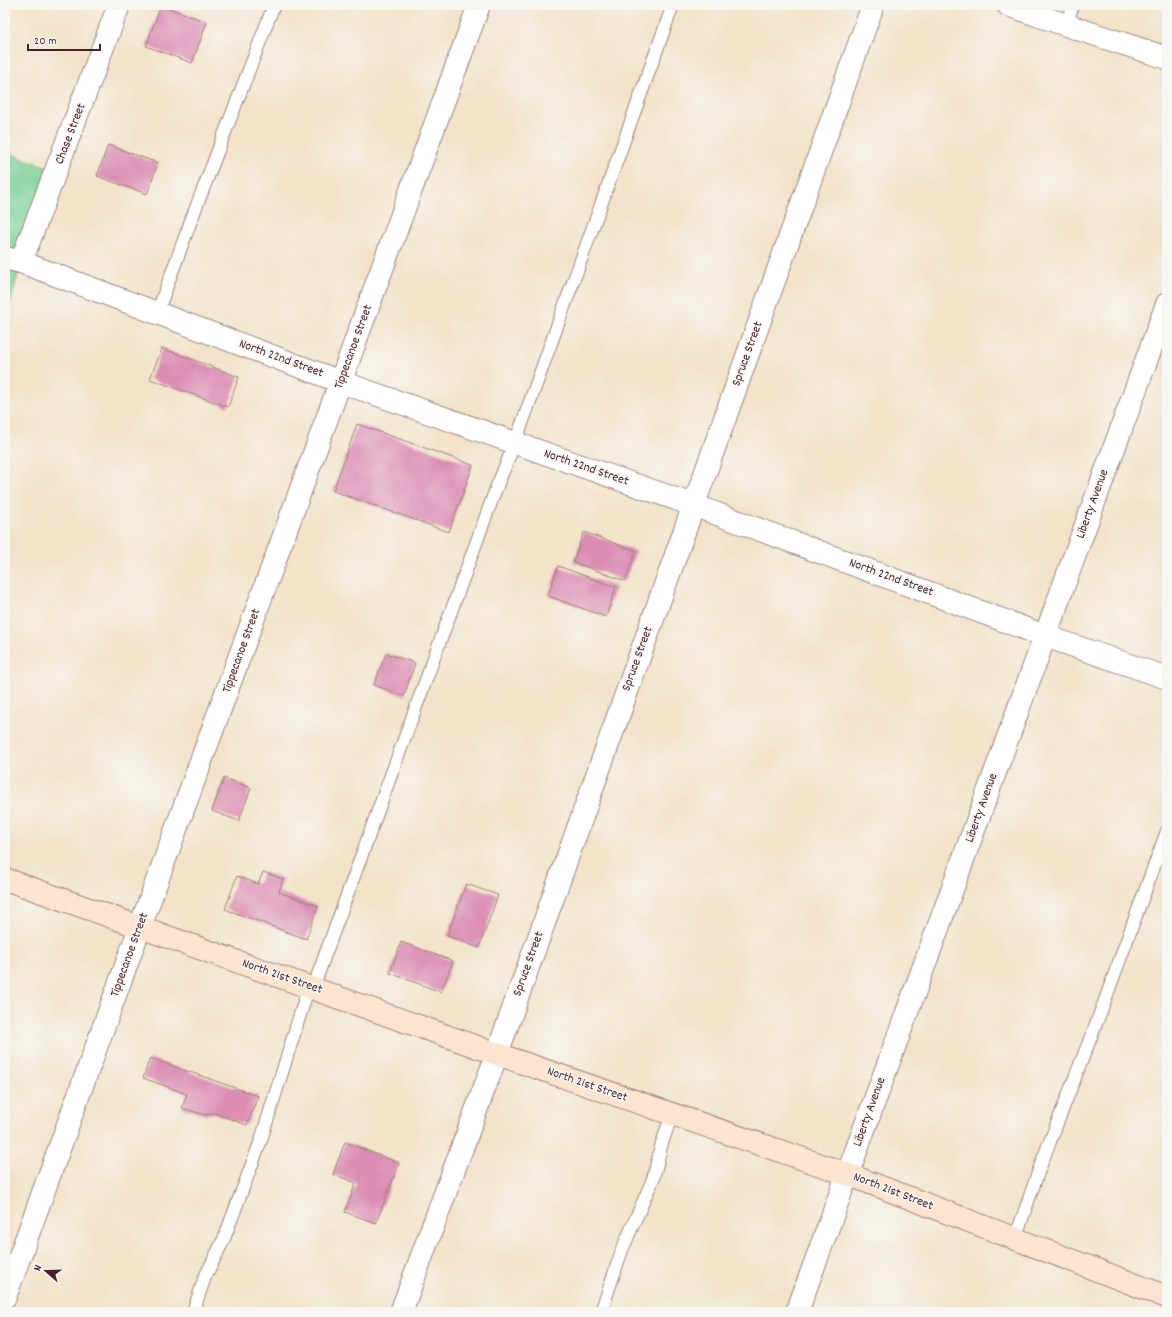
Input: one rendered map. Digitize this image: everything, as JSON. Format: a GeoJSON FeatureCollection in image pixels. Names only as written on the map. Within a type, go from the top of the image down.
{"type":"FeatureCollection","features":[{"type":"Feature","properties":{"kind":"street","name":"Chase Street"},"geometry":{"type":"LineString","coordinates":[[13,260],[120,5]]}},
{"type":"Feature","properties":{"kind":"street","name":"Tippecanoe Street"},"geometry":{"type":"LineString","coordinates":[[5,1297],[479,5]]}},
{"type":"Feature","properties":{"kind":"street","name":"Spruce Street"},"geometry":{"type":"LineString","coordinates":[[401,1312],[497,1054],[873,5]]}},
{"type":"Feature","properties":{"kind":"street"},"geometry":{"type":"LineString","coordinates":[[1008,5],[1066,26],[1167,58]]}},
{"type":"Feature","properties":{"kind":"street","name":"North 22nd Street"},"geometry":{"type":"LineString","coordinates":[[13,260],[341,382],[693,505],[1045,636],[1167,678]]}},
{"type":"Feature","properties":{"kind":"street","name":"Liberty Avenue"},"geometry":{"type":"LineString","coordinates":[[797,1312],[1167,304]]}},
{"type":"Feature","properties":{"kind":"street","name":"North 21st Street"},"geometry":{"type":"LineString","coordinates":[[5,879],[497,1054],[847,1174],[1167,1297]]}},
{"type":"Feature","properties":{"kind":"lane"},"geometry":{"type":"LineString","coordinates":[[157,313],[274,5]]}},
{"type":"Feature","properties":{"kind":"lane"},"geometry":{"type":"LineString","coordinates":[[193,1312],[205,1277],[224,1239],[261,1140],[311,987],[494,493],[515,443],[673,5]]}},
{"type":"Feature","properties":{"kind":"lane"},"geometry":{"type":"LineString","coordinates":[[1066,26],[1073,5]]}},
{"type":"Feature","properties":{"kind":"lane"},"geometry":{"type":"LineString","coordinates":[[1015,1239],[1040,1167],[1101,1011],[1167,831]]}},
{"type":"Feature","properties":{"kind":"lane"},"geometry":{"type":"LineString","coordinates":[[601,1312],[622,1250],[653,1179],[662,1143],[672,1114]]}},
{"type":"Feature","properties":{"kind":"green space"},"geometry":{"type":"Polygon","coordinates":[[[5,152],[57,170],[21,262],[5,324],[5,152]]]}},
{"type":"Feature","properties":{"kind":"building"},"geometry":{"type":"Polygon","coordinates":[[[161,5],[207,22],[192,63],[146,46],[161,5]]]}},
{"type":"Feature","properties":{"kind":"building"},"geometry":{"type":"Polygon","coordinates":[[[108,145],[158,163],[147,194],[97,176],[108,145]]]}},
{"type":"Feature","properties":{"kind":"building"},"geometry":{"type":"Polygon","coordinates":[[[162,348],[239,377],[228,407],[150,379],[162,348]]]}},
{"type":"Feature","properties":{"kind":"building"},"geometry":{"type":"Polygon","coordinates":[[[357,424],[473,465],[449,532],[333,491],[357,424]]]}},
{"type":"Feature","properties":{"kind":"building"},"geometry":{"type":"Polygon","coordinates":[[[584,532],[636,551],[625,581],[573,562],[584,532]]]}},
{"type":"Feature","properties":{"kind":"building"},"geometry":{"type":"Polygon","coordinates":[[[558,566],[616,587],[606,617],[548,596],[558,566]]]}},
{"type":"Feature","properties":{"kind":"building"},"geometry":{"type":"Polygon","coordinates":[[[386,653],[415,663],[404,696],[374,685],[386,653]]]}},
{"type":"Feature","properties":{"kind":"building"},"geometry":{"type":"Polygon","coordinates":[[[224,778],[251,788],[239,821],[212,811],[224,778]]]}},
{"type":"Feature","properties":{"kind":"building"},"geometry":{"type":"Polygon","coordinates":[[[263,872],[283,879],[279,892],[318,906],[306,939],[225,909],[237,876],[258,884],[263,872]]]}},
{"type":"Feature","properties":{"kind":"building"},"geometry":{"type":"Polygon","coordinates":[[[466,884],[498,895],[479,948],[447,936],[466,884]]]}},
{"type":"Feature","properties":{"kind":"building"},"geometry":{"type":"Polygon","coordinates":[[[401,942],[453,961],[441,992],[390,973],[401,942]]]}},
{"type":"Feature","properties":{"kind":"building"},"geometry":{"type":"Polygon","coordinates":[[[150,1058],[258,1096],[247,1125],[214,1113],[205,1115],[182,1108],[187,1094],[143,1078],[150,1058]]]}},
{"type":"Feature","properties":{"kind":"building"},"geometry":{"type":"Polygon","coordinates":[[[345,1142],[399,1163],[376,1223],[345,1212],[356,1183],[333,1174],[345,1142]]]}}]}
